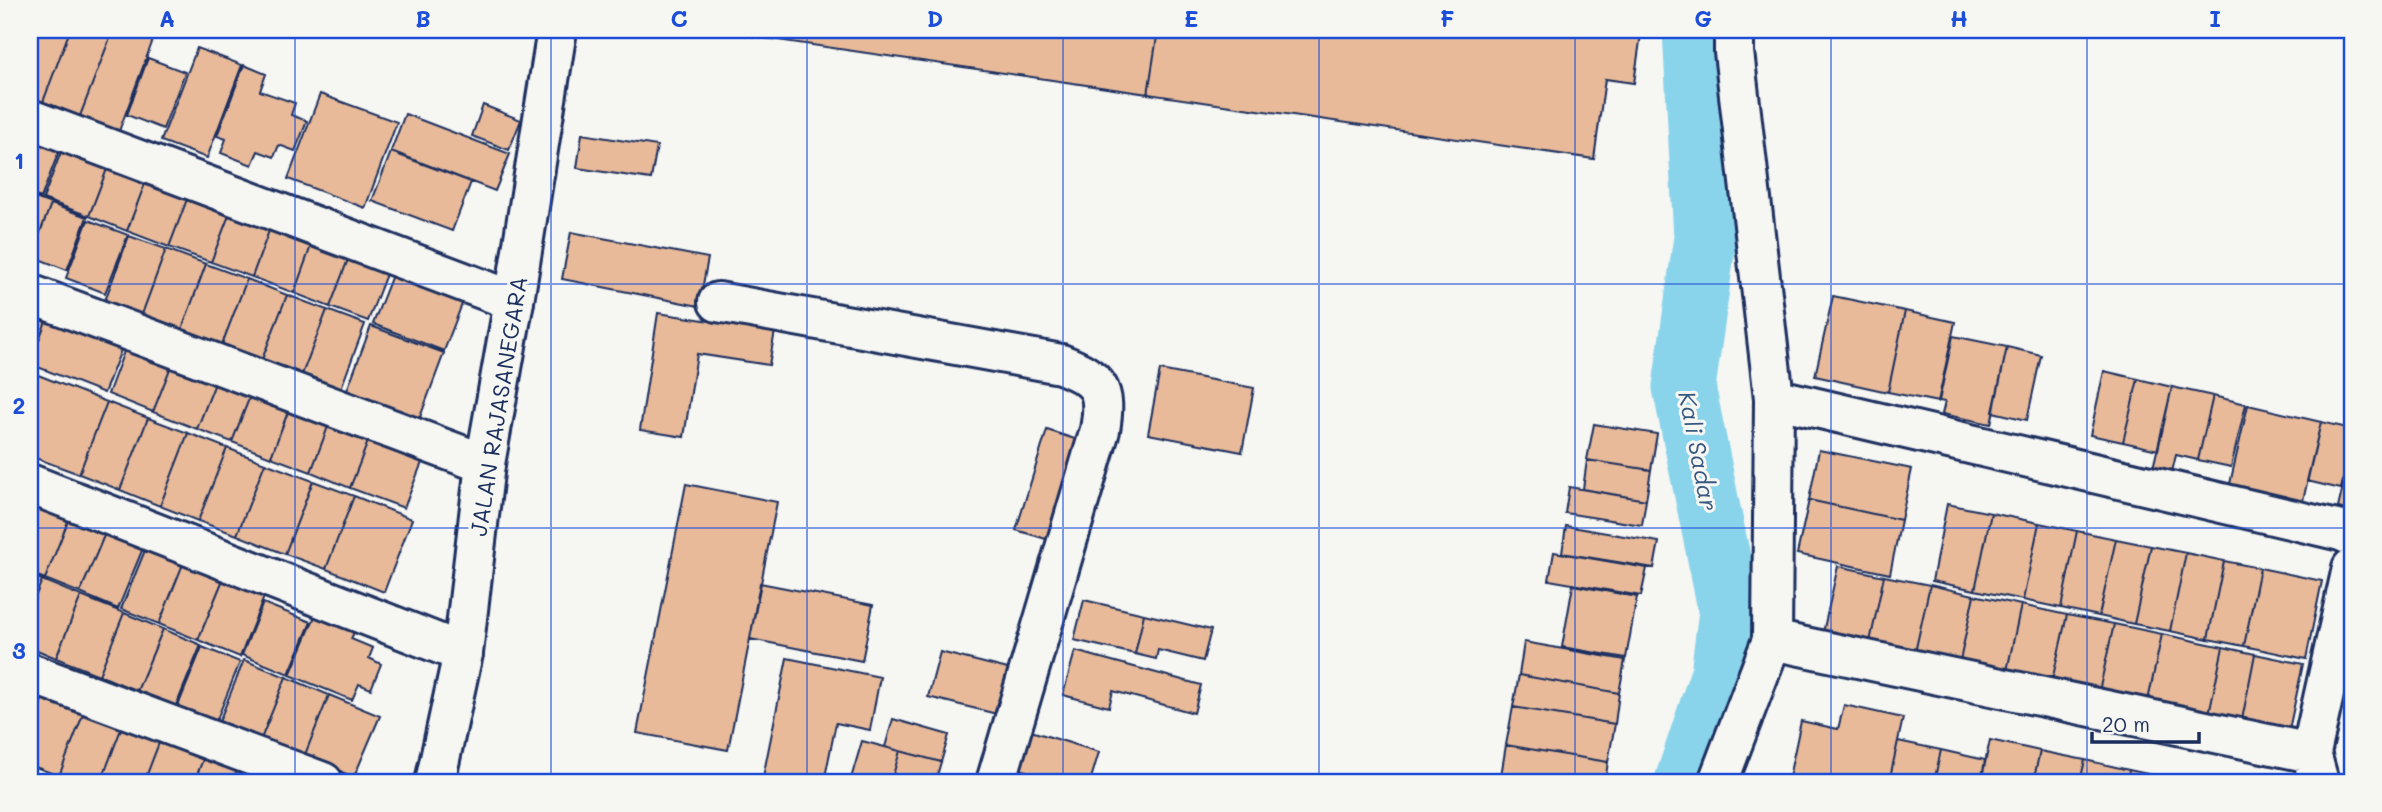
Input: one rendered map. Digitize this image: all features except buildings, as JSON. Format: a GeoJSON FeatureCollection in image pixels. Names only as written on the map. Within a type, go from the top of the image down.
{"type":"FeatureCollection","features":[{"type":"Feature","properties":{"kind":"street","name":"JALAN RAJASANEGARA"},"geometry":{"type":"LineString","coordinates":[[435,782],[463,653],[485,464],[557,30]]}},
{"type":"Feature","properties":{"kind":"street"},"geometry":{"type":"LineString","coordinates":[[1718,782],[1772,640],[1774,398],[1734,52],[1734,30]]}},
{"type":"Feature","properties":{"kind":"street"},"geometry":{"type":"LineString","coordinates":[[30,119],[514,301]]}},
{"type":"Feature","properties":{"kind":"street"},"geometry":{"type":"LineString","coordinates":[[30,294],[485,464]]}},
{"type":"Feature","properties":{"kind":"street"},"geometry":{"type":"LineString","coordinates":[[718,302],[1061,364],[1085,373],[1099,388],[1104,408],[1100,430],[996,782]]}},
{"type":"Feature","properties":{"kind":"street"},"geometry":{"type":"LineString","coordinates":[[1774,398],[2328,527],[2352,536]]}},
{"type":"Feature","properties":{"kind":"street"},"geometry":{"type":"LineString","coordinates":[[30,484],[463,653]]}},
{"type":"Feature","properties":{"kind":"street"},"geometry":{"type":"LineString","coordinates":[[1772,640],[2315,768],[2352,568]]}},
{"type":"Feature","properties":{"kind":"street"},"geometry":{"type":"LineString","coordinates":[[30,673],[323,782]]}},
{"type":"Feature","properties":{"kind":"waterway","name":"Kali Sadar"},"geometry":{"type":"LineString","coordinates":[[1686,782],[1722,674],[1730,612],[1684,387],[1705,238],[1694,30]]}}]}
